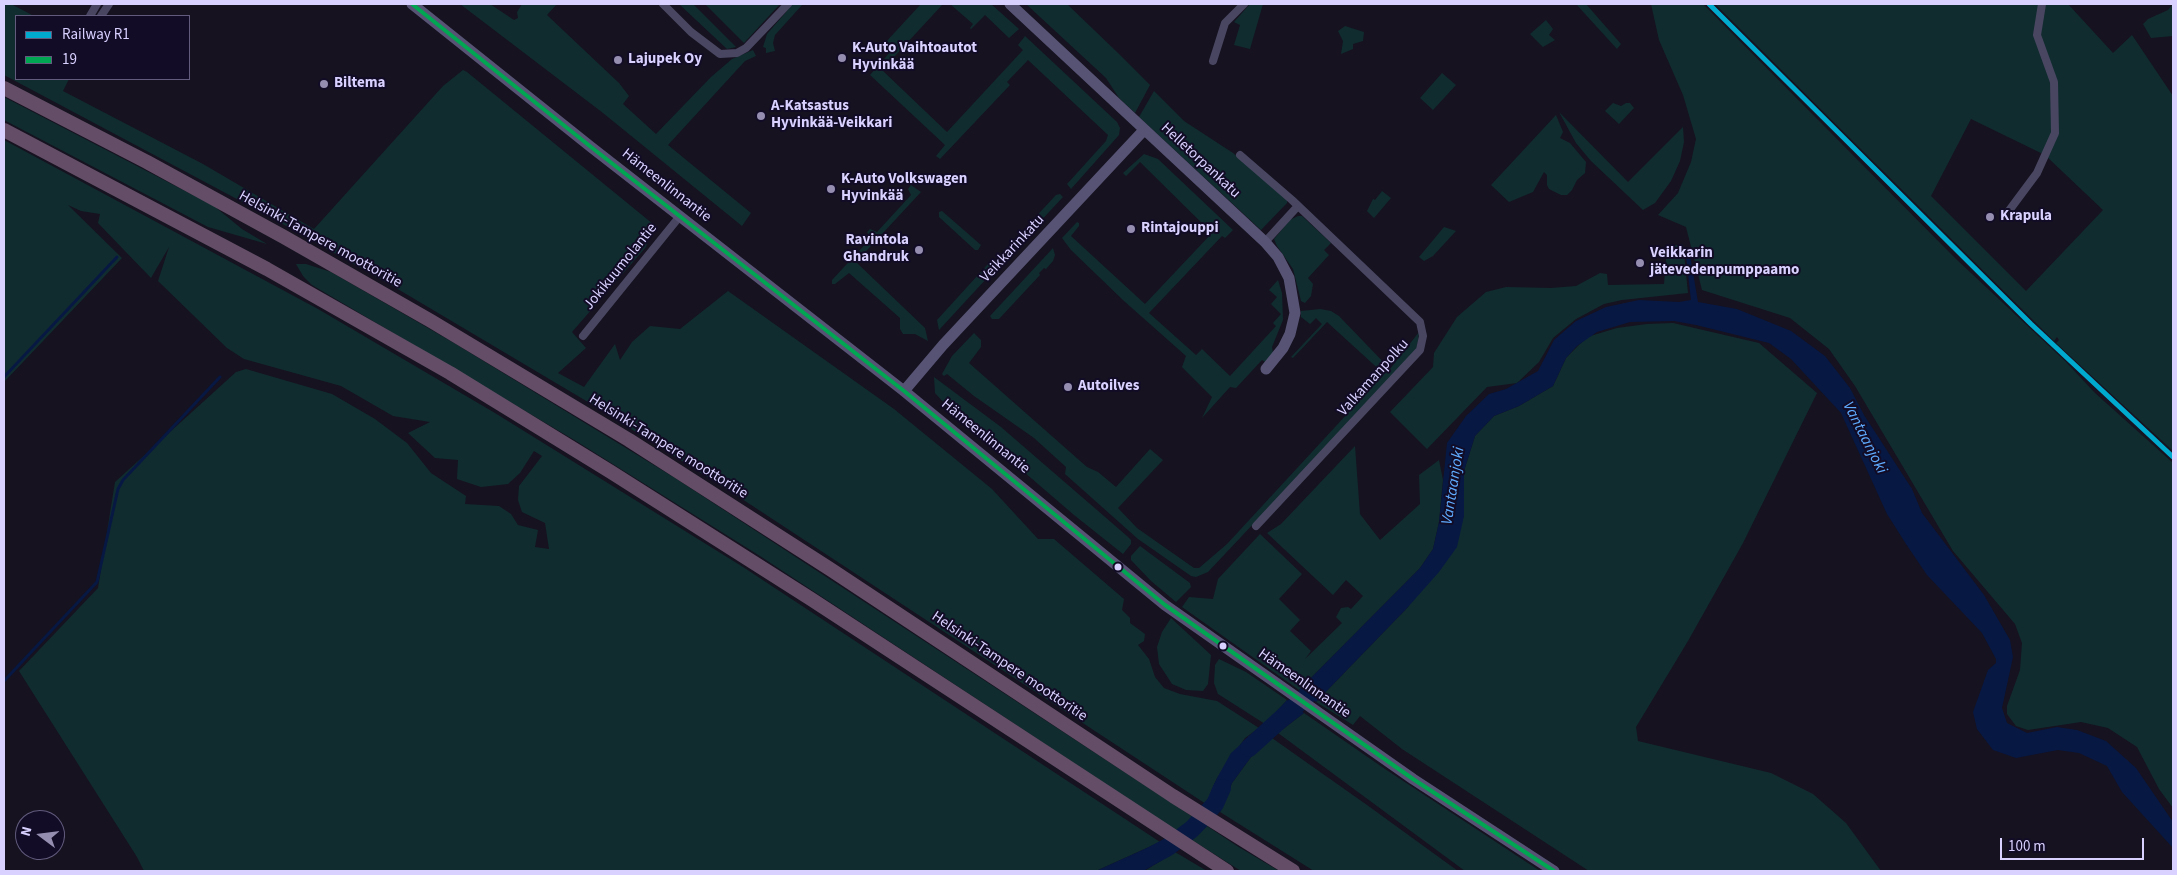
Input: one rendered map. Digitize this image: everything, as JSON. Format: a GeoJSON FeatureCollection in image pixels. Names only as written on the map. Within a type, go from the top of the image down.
{"type":"FeatureCollection","features":[{"type":"Feature","properties":{"kind":"highway","name":"Helsinki-Tampere moottoritie"},"geometry":{"type":"LineString","coordinates":[[4,88],[147,162],[284,237],[572,406],[830,569],[1174,796],[1293,871]]}},
{"type":"Feature","properties":{"kind":"highway"},"geometry":{"type":"LineString","coordinates":[[4,130],[267,269],[450,373],[611,472],[802,594],[1142,818],[1227,871]]}},
{"type":"Feature","properties":{"kind":"main road","name":"Hämeenlinnantie"},"geometry":{"type":"LineString","coordinates":[[412,4],[904,391],[1165,605],[1413,779],[1554,871]]}},
{"type":"Feature","properties":{"kind":"main road","name":"Helletorpankatu"},"geometry":{"type":"LineString","coordinates":[[1010,4],[1265,242],[1278,257],[1289,278],[1295,313],[1292,329],[1283,348],[1266,369]]}},
{"type":"Feature","properties":{"kind":"main road","name":"Veikkarinkatu"},"geometry":{"type":"LineString","coordinates":[[904,391],[944,345],[1144,130]]}},
{"type":"Feature","properties":{"kind":"street"},"geometry":{"type":"LineString","coordinates":[[91,15],[97,4]]}},
{"type":"Feature","properties":{"kind":"street"},"geometry":{"type":"LineString","coordinates":[[102,15],[108,4]]}},
{"type":"Feature","properties":{"kind":"street"},"geometry":{"type":"LineString","coordinates":[[664,4],[691,32],[720,54],[737,53],[757,38],[788,4]]}},
{"type":"Feature","properties":{"kind":"street"},"geometry":{"type":"LineString","coordinates":[[1213,61],[1225,23],[1244,4]]}},
{"type":"Feature","properties":{"kind":"street"},"geometry":{"type":"LineString","coordinates":[[2008,212],[2037,173],[2055,133],[2054,82],[2037,35],[2042,4]]}},
{"type":"Feature","properties":{"kind":"street","name":"Valkamanpolku"},"geometry":{"type":"LineString","coordinates":[[1240,155],[1420,322],[1423,327],[1423,344],[1367,408],[1256,526]]}},
{"type":"Feature","properties":{"kind":"street"},"geometry":{"type":"LineString","coordinates":[[1265,242],[1297,207]]}},
{"type":"Feature","properties":{"kind":"street","name":"Jokikuumolantie"},"geometry":{"type":"LineString","coordinates":[[583,336],[680,216]]}},
{"type":"Feature","properties":{"kind":"green space"},"geometry":{"type":"Polygon","coordinates":[[[4,4],[11,4],[32,15],[15,15],[15,80],[68,80],[63,91],[203,164],[314,229],[443,86],[463,70],[467,72],[653,224],[646,247],[572,332],[586,348],[558,373],[584,387],[615,344],[620,360],[632,342],[650,326],[680,329],[728,291],[894,409],[992,489],[1038,539],[1054,539],[1124,599],[1122,610],[1130,618],[1130,623],[1145,634],[1144,641],[1138,645],[1149,659],[1155,677],[1164,688],[1180,694],[1217,701],[1259,728],[1245,738],[1217,778],[1206,804],[742,499],[593,405],[396,288],[265,214],[4,75],[4,4]]]}},
{"type":"Feature","properties":{"kind":"green space"},"geometry":{"type":"Polygon","coordinates":[[[460,4],[490,4],[514,20],[518,18],[517,12],[522,4],[557,4],[547,15],[619,83],[629,96],[623,104],[656,134],[711,77],[732,59],[753,50],[756,56],[745,61],[668,145],[751,213],[742,226],[603,113],[460,4]]]}},
{"type":"Feature","properties":{"kind":"green space"},"geometry":{"type":"Polygon","coordinates":[[[679,4],[693,4],[736,47],[727,49],[679,4]]]}},
{"type":"Feature","properties":{"kind":"green space"},"geometry":{"type":"Polygon","coordinates":[[[705,4],[780,4],[744,43],[705,4]]]}},
{"type":"Feature","properties":{"kind":"green space"},"geometry":{"type":"Polygon","coordinates":[[[793,4],[803,4],[775,35],[773,43],[775,51],[766,53],[766,48],[763,47],[767,34],[793,4]]]}},
{"type":"Feature","properties":{"kind":"green space"},"geometry":{"type":"Polygon","coordinates":[[[921,4],[943,4],[882,70],[947,132],[1023,50],[1018,45],[1025,36],[1117,122],[1120,128],[1119,135],[1071,189],[1067,184],[1106,141],[1108,135],[1028,60],[1007,82],[1010,85],[940,159],[936,156],[945,145],[870,75],[891,51],[884,44],[921,4]]]}},
{"type":"Feature","properties":{"kind":"green space"},"geometry":{"type":"Polygon","coordinates":[[[950,4],[991,4],[1019,29],[1009,38],[985,15],[971,29],[973,24],[950,4]]]}},
{"type":"Feature","properties":{"kind":"green space"},"geometry":{"type":"Polygon","coordinates":[[[1026,4],[1067,4],[1150,85],[1135,113],[1119,98],[1106,78],[1026,4]]]}},
{"type":"Feature","properties":{"kind":"green space"},"geometry":{"type":"Polygon","coordinates":[[[1250,4],[1263,4],[1250,49],[1234,45],[1240,25],[1234,22],[1250,4]]]}},
{"type":"Feature","properties":{"kind":"green space"},"geometry":{"type":"Polygon","coordinates":[[[1576,4],[1586,4],[1621,44],[1617,49],[1576,4]]]}},
{"type":"Feature","properties":{"kind":"green space"},"geometry":{"type":"Polygon","coordinates":[[[1651,4],[1703,4],[1956,259],[2065,361],[2095,393],[2173,463],[2173,808],[2159,789],[2137,747],[2108,728],[2081,722],[2028,730],[2016,726],[2007,714],[2007,706],[2020,670],[2022,643],[2015,624],[1953,551],[1855,386],[1829,349],[1790,318],[1702,290],[1686,227],[1658,215],[1678,193],[1691,162],[1696,139],[1683,95],[1659,40],[1651,4]]]}},
{"type":"Feature","properties":{"kind":"green space"},"geometry":{"type":"Polygon","coordinates":[[[1715,4],[2068,4],[2113,53],[2132,35],[2173,96],[2173,451],[2056,343],[2059,340],[2057,337],[2054,341],[1715,4]],[[1971,119],[1931,196],[2026,291],[2103,210],[2045,155],[1971,119]]]}},
{"type":"Feature","properties":{"kind":"green space"},"geometry":{"type":"Polygon","coordinates":[[[2173,4],[2173,36],[2151,38],[2143,24],[2148,19],[2168,10],[2173,4]]]}},
{"type":"Feature","properties":{"kind":"green space"},"geometry":{"type":"Polygon","coordinates":[[[1546,20],[1553,29],[1549,35],[1555,40],[1543,47],[1530,34],[1546,20]]]}},
{"type":"Feature","properties":{"kind":"green space"},"geometry":{"type":"Polygon","coordinates":[[[1345,26],[1364,32],[1363,41],[1353,44],[1353,49],[1341,54],[1343,41],[1338,31],[1345,26]]]}},
{"type":"Feature","properties":{"kind":"green space"},"geometry":{"type":"Polygon","coordinates":[[[1442,73],[1456,85],[1433,110],[1420,98],[1442,73]]]}},
{"type":"Feature","properties":{"kind":"green space"},"geometry":{"type":"Polygon","coordinates":[[[1154,91],[1184,121],[1233,153],[1287,200],[1287,203],[1261,230],[1139,117],[1154,91]]]}},
{"type":"Feature","properties":{"kind":"green space"},"geometry":{"type":"Polygon","coordinates":[[[4,97],[214,206],[242,229],[267,244],[208,227],[4,120],[4,97]]]}},
{"type":"Feature","properties":{"kind":"green space"},"geometry":{"type":"Polygon","coordinates":[[[1613,103],[1621,106],[1630,103],[1634,108],[1619,124],[1605,111],[1613,103]]]}},
{"type":"Feature","properties":{"kind":"green space"},"geometry":{"type":"Polygon","coordinates":[[[1559,112],[1628,182],[1683,127],[1684,142],[1680,161],[1671,181],[1655,203],[1643,210],[1591,161],[1576,143],[1559,112]]]}},
{"type":"Feature","properties":{"kind":"green space"},"geometry":{"type":"Polygon","coordinates":[[[1556,115],[1563,132],[1560,138],[1570,143],[1586,162],[1585,173],[1577,180],[1567,195],[1561,195],[1549,189],[1547,175],[1544,172],[1533,192],[1509,202],[1491,185],[1556,115]]]}},
{"type":"Feature","properties":{"kind":"green space"},"geometry":{"type":"Polygon","coordinates":[[[4,140],[318,309],[495,413],[743,567],[1160,842],[1096,871],[144,871],[19,671],[98,588],[115,482],[236,372],[246,369],[332,394],[375,419],[407,443],[431,473],[466,496],[465,504],[499,506],[511,514],[518,525],[538,530],[535,547],[549,549],[545,523],[522,512],[518,500],[519,486],[542,456],[534,451],[520,473],[508,484],[481,487],[457,479],[458,460],[435,458],[408,433],[430,422],[393,416],[341,386],[244,359],[227,348],[158,281],[169,247],[151,278],[98,223],[100,214],[81,211],[68,205],[122,258],[4,382],[4,140]]]}},
{"type":"Feature","properties":{"kind":"green space"},"geometry":{"type":"Polygon","coordinates":[[[1144,154],[1158,159],[1233,230],[1225,238],[1222,236],[1149,313],[1196,355],[1202,349],[1230,376],[1276,326],[1273,323],[1281,314],[1271,304],[1277,297],[1269,290],[1278,280],[1282,293],[1283,320],[1272,347],[1273,353],[1265,362],[1262,360],[1236,388],[1230,387],[1202,418],[1212,397],[1182,367],[1186,356],[1124,301],[1071,250],[1062,238],[1077,222],[1079,223],[1079,226],[1071,236],[1145,304],[1212,233],[1140,162],[1126,176],[1123,173],[1144,154]]]}},
{"type":"Feature","properties":{"kind":"green space"},"geometry":{"type":"Polygon","coordinates":[[[911,185],[921,192],[856,262],[925,328],[928,341],[915,334],[903,334],[900,329],[900,318],[849,273],[835,284],[832,284],[832,280],[871,238],[867,232],[870,229],[877,232],[911,195],[908,189],[911,185]]]}},
{"type":"Feature","properties":{"kind":"green space"},"geometry":{"type":"Polygon","coordinates":[[[1382,191],[1391,198],[1374,218],[1367,211],[1373,199],[1375,200],[1382,191]]]}},
{"type":"Feature","properties":{"kind":"green space"},"geometry":{"type":"Polygon","coordinates":[[[1060,194],[1063,197],[1008,256],[1004,251],[1056,195],[1060,194]]]}},
{"type":"Feature","properties":{"kind":"green space"},"geometry":{"type":"Polygon","coordinates":[[[942,211],[981,245],[978,250],[975,250],[939,217],[939,212],[942,211]]]}},
{"type":"Feature","properties":{"kind":"green space"},"geometry":{"type":"Polygon","coordinates":[[[1302,216],[1331,243],[1324,250],[1329,255],[1308,278],[1313,284],[1311,296],[1305,303],[1301,301],[1293,269],[1274,239],[1290,220],[1302,216]]]}},
{"type":"Feature","properties":{"kind":"green space"},"geometry":{"type":"Polygon","coordinates":[[[1444,227],[1456,231],[1433,256],[1424,261],[1419,257],[1444,227]]]}},
{"type":"Feature","properties":{"kind":"green space"},"geometry":{"type":"Polygon","coordinates":[[[1683,244],[1688,293],[1622,300],[1604,304],[1576,319],[1553,338],[1539,362],[1517,383],[1487,387],[1427,449],[1390,412],[1433,367],[1434,353],[1457,317],[1486,292],[1506,287],[1551,288],[1576,286],[1600,273],[1607,274],[1608,285],[1664,284],[1667,247],[1683,244]]]}},
{"type":"Feature","properties":{"kind":"green space"},"geometry":{"type":"Polygon","coordinates":[[[1053,248],[1055,255],[1053,261],[1046,269],[1044,268],[1039,273],[1040,275],[999,319],[992,319],[990,316],[1053,248]]]}},
{"type":"Feature","properties":{"kind":"green space"},"geometry":{"type":"Polygon","coordinates":[[[992,262],[999,265],[939,330],[937,320],[988,264],[992,262]]]}},
{"type":"Feature","properties":{"kind":"green space"},"geometry":{"type":"Polygon","coordinates":[[[296,264],[306,264],[331,272],[454,343],[675,478],[1193,817],[1177,831],[760,556],[576,441],[312,285],[303,276],[296,264]]]}},
{"type":"Feature","properties":{"kind":"green space"},"geometry":{"type":"Polygon","coordinates":[[[1320,309],[1331,311],[1339,316],[1390,369],[1419,332],[1417,350],[1208,572],[1196,577],[1191,576],[1138,539],[1065,474],[1066,467],[1034,438],[974,396],[947,374],[944,376],[942,374],[952,356],[974,333],[981,340],[981,347],[969,363],[1087,467],[1098,472],[1116,487],[1150,449],[1163,460],[1118,508],[1137,528],[1194,568],[1199,568],[1227,544],[1384,374],[1327,322],[1293,358],[1291,357],[1322,324],[1316,318],[1310,324],[1301,317],[1301,311],[1320,309]]]}},
{"type":"Feature","properties":{"kind":"green space"},"geometry":{"type":"Polygon","coordinates":[[[1673,323],[1759,343],[1817,393],[1743,543],[1688,641],[1636,727],[1638,741],[1771,773],[1813,794],[1846,823],[1881,871],[1589,871],[1402,749],[1360,716],[1353,725],[1316,702],[1408,607],[1464,516],[1464,471],[1475,436],[1494,416],[1519,406],[1553,386],[1566,358],[1587,337],[1617,328],[1673,323]]]}},
{"type":"Feature","properties":{"kind":"green space"},"geometry":{"type":"Polygon","coordinates":[[[934,377],[1001,427],[1127,536],[1131,540],[1131,544],[1123,554],[1074,515],[945,404],[935,393],[934,377]]]}},
{"type":"Feature","properties":{"kind":"green space"},"geometry":{"type":"Polygon","coordinates":[[[1355,446],[1360,514],[1380,540],[1420,504],[1419,475],[1439,460],[1443,480],[1439,522],[1433,549],[1420,568],[1299,690],[1182,607],[1189,597],[1213,599],[1218,579],[1260,534],[1302,574],[1279,599],[1300,620],[1290,631],[1311,651],[1305,659],[1342,623],[1336,617],[1341,608],[1348,607],[1351,609],[1363,596],[1346,580],[1333,595],[1267,533],[1281,524],[1355,446]]]}},
{"type":"Feature","properties":{"kind":"green space"},"geometry":{"type":"Polygon","coordinates":[[[1140,546],[1190,583],[1191,587],[1176,602],[1151,581],[1131,560],[1131,556],[1140,546]]]}},
{"type":"Feature","properties":{"kind":"green space"},"geometry":{"type":"Polygon","coordinates":[[[1171,618],[1211,655],[1208,684],[1203,691],[1186,690],[1172,684],[1159,664],[1157,647],[1162,632],[1171,618]]]}},
{"type":"Feature","properties":{"kind":"green space"},"geometry":{"type":"Polygon","coordinates":[[[1219,659],[1246,672],[1287,700],[1265,724],[1218,694],[1214,683],[1215,665],[1219,659]]]}},
{"type":"Feature","properties":{"kind":"green space"},"geometry":{"type":"Polygon","coordinates":[[[1304,713],[1540,871],[1465,871],[1278,733],[1304,713]]]}},
{"type":"Feature","properties":{"kind":"green space"},"geometry":{"type":"Polygon","coordinates":[[[1272,738],[1458,871],[1314,871],[1220,812],[1232,783],[1251,757],[1272,738]]]}},
{"type":"Feature","properties":{"kind":"green space"},"geometry":{"type":"Polygon","coordinates":[[[1207,826],[1279,871],[1241,871],[1192,840],[1207,826]]]}},
{"type":"Feature","properties":{"kind":"green space"},"geometry":{"type":"Polygon","coordinates":[[[1175,852],[1207,871],[1143,871],[1146,870],[1175,852]]]}},
{"type":"Feature","properties":{"kind":"water"},"geometry":{"type":"Polygon","coordinates":[[[1690,255],[1698,302],[1737,309],[1791,331],[1825,356],[1850,388],[1864,415],[1912,489],[1922,513],[1984,595],[2010,640],[2013,657],[2002,708],[2007,723],[2027,733],[2057,727],[2077,730],[2106,741],[2136,768],[2173,822],[2173,848],[2122,792],[2107,766],[2079,753],[2058,750],[2016,758],[1993,750],[1977,729],[1973,712],[1988,670],[1996,663],[1996,659],[1982,633],[1927,575],[1887,514],[1841,413],[1791,359],[1769,343],[1674,321],[1630,322],[1597,332],[1577,346],[1566,358],[1553,386],[1519,406],[1494,416],[1475,436],[1464,471],[1464,516],[1457,547],[1439,572],[1408,607],[1316,702],[1299,690],[1420,568],[1433,549],[1439,522],[1447,443],[1466,416],[1489,394],[1506,389],[1538,371],[1554,340],[1576,321],[1606,307],[1639,300],[1679,302],[1691,300],[1686,256],[1690,255]]]}},
{"type":"Feature","properties":{"kind":"water"},"geometry":{"type":"Polygon","coordinates":[[[1287,700],[1304,713],[1278,733],[1265,724],[1287,700]]]}},
{"type":"Feature","properties":{"kind":"water"},"geometry":{"type":"Polygon","coordinates":[[[1259,728],[1272,738],[1251,757],[1232,783],[1220,812],[1206,804],[1217,778],[1231,753],[1259,728]]]}},
{"type":"Feature","properties":{"kind":"water"},"geometry":{"type":"Polygon","coordinates":[[[1193,817],[1207,826],[1192,840],[1177,831],[1193,817]]]}},
{"type":"Feature","properties":{"kind":"water"},"geometry":{"type":"Polygon","coordinates":[[[1160,842],[1175,852],[1143,871],[1096,871],[1160,842]]]}},
{"type":"Feature","properties":{"kind":"waterway"},"geometry":{"type":"LineString","coordinates":[[4,377],[117,257]]}},
{"type":"Feature","properties":{"kind":"waterway"},"geometry":{"type":"LineString","coordinates":[[4,681],[97,582],[118,489],[123,480],[220,377]]}},
{"type":"Feature","properties":{"kind":"waterway","name":"Vantaanjoki"},"geometry":{"type":"LineString","coordinates":[[1249,748],[1324,680]]}},
{"type":"Feature","properties":{"kind":"waterway","name":"Vantaanjoki"},"geometry":{"type":"LineString","coordinates":[[1124,871],[1168,847],[1192,829],[1215,804],[1222,788]]}},
{"type":"Feature","properties":{"kind":"rail line","name":"R1"},"geometry":{"type":"LineString","coordinates":[[1709,4],[2031,324],[2173,457]]}},
{"type":"Feature","properties":{"kind":"transit line","name":"19"},"geometry":{"type":"LineString","coordinates":[[412,4],[591,147],[904,391],[1165,605],[1413,779],[1554,871]]}},
{"type":"Feature","properties":{"kind":"place","name":"K-Auto Vaihtoautot Hyvinkää"},"geometry":{"type":"Point","coordinates":[842,58]}},
{"type":"Feature","properties":{"kind":"place","name":"Lajupek Oy"},"geometry":{"type":"Point","coordinates":[618,60]}},
{"type":"Feature","properties":{"kind":"place","name":"Biltema"},"geometry":{"type":"Point","coordinates":[324,84]}},
{"type":"Feature","properties":{"kind":"place","name":"A-Katsastus Hyvinkää-Veikkari"},"geometry":{"type":"Point","coordinates":[761,116]}},
{"type":"Feature","properties":{"kind":"place","name":"K-Auto Volkswagen Hyvinkää"},"geometry":{"type":"Point","coordinates":[831,189]}},
{"type":"Feature","properties":{"kind":"place","name":"Krapula"},"geometry":{"type":"Point","coordinates":[1990,217]}},
{"type":"Feature","properties":{"kind":"place","name":"Rintajouppi"},"geometry":{"type":"Point","coordinates":[1131,229]}},
{"type":"Feature","properties":{"kind":"place","name":"Ravintola Ghandruk"},"geometry":{"type":"Point","coordinates":[919,250]}},
{"type":"Feature","properties":{"kind":"place","name":"Veikkarin jätevedenpumppaamo"},"geometry":{"type":"Point","coordinates":[1640,263]}},
{"type":"Feature","properties":{"kind":"place","name":"Autoilves"},"geometry":{"type":"Point","coordinates":[1068,387]}}]}
